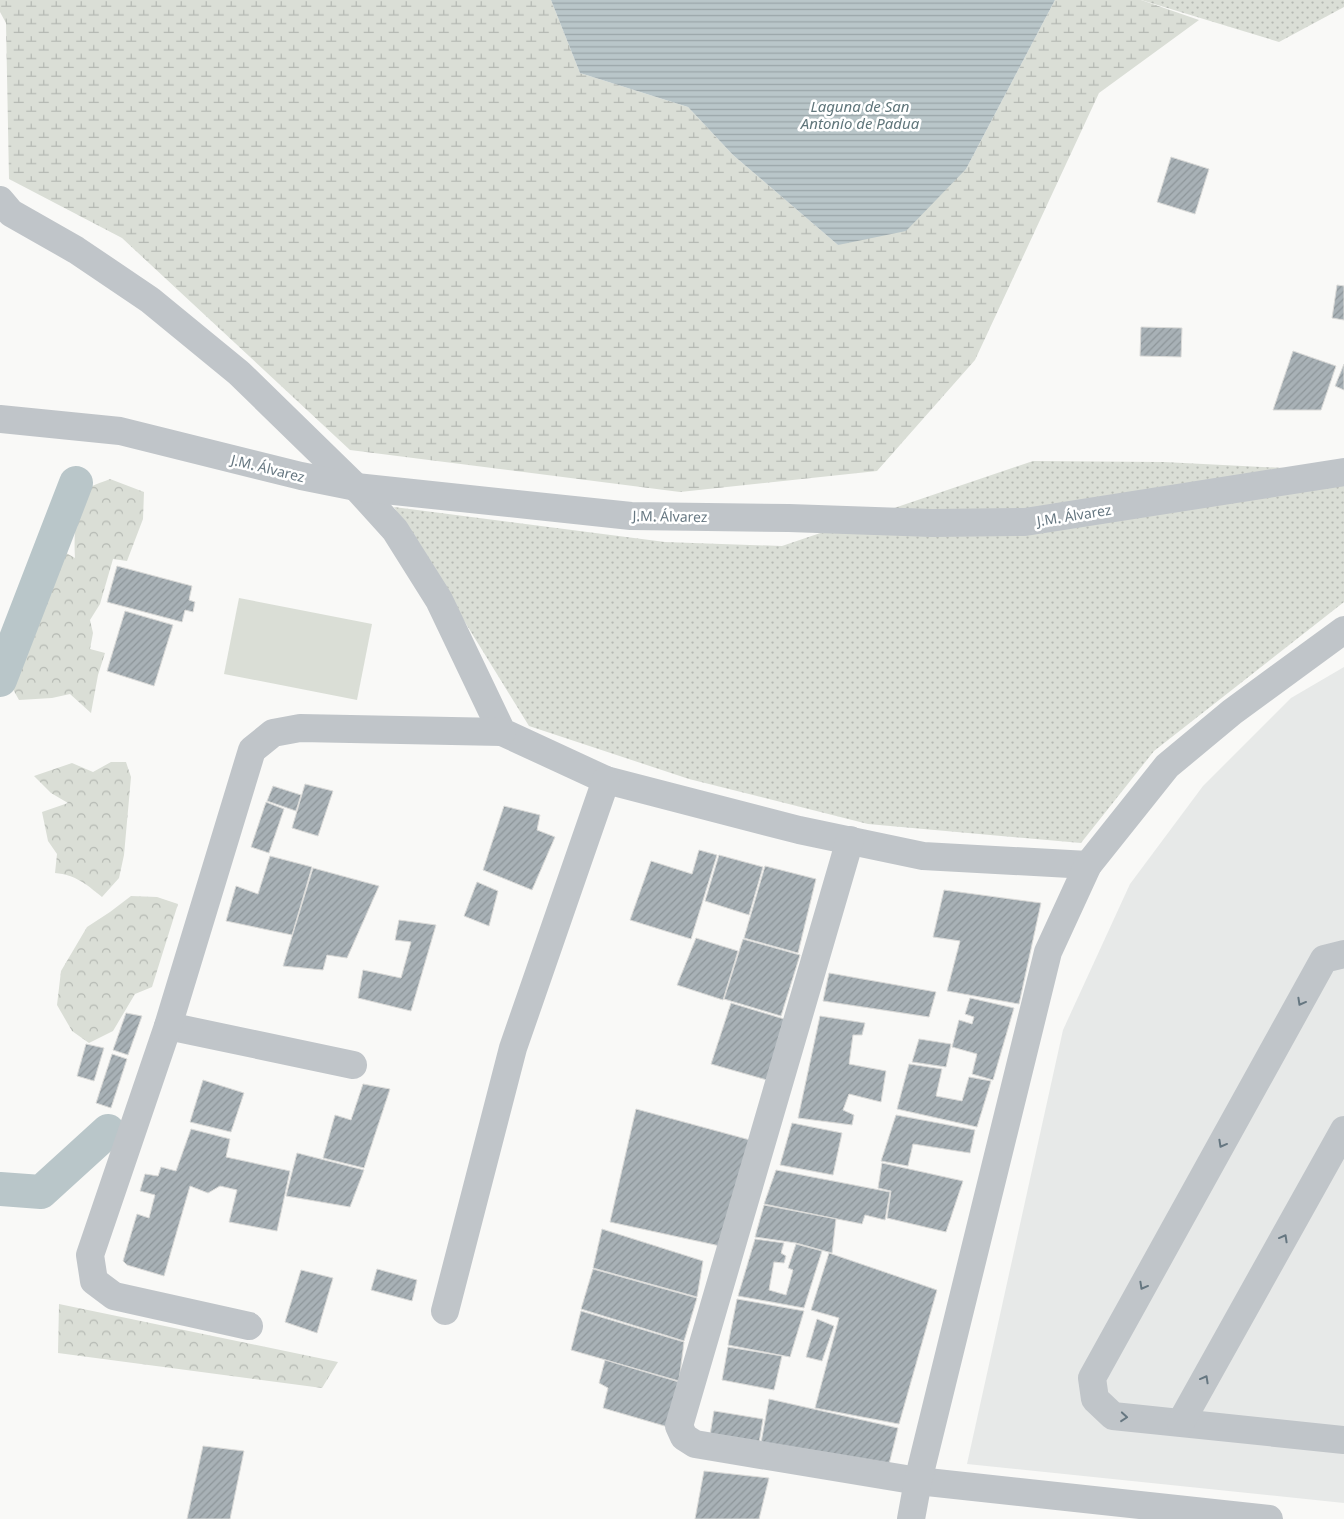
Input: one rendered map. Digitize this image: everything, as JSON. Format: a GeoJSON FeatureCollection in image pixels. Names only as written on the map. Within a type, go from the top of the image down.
{"type":"FeatureCollection","features":[{"type":"Feature","properties":{"kind":"street"},"geometry":{"type":"LineString","coordinates":[[0,200],[11,213],[76,250],[150,300],[240,373],[356,486],[394,530],[439,600],[502,732]]}},
{"type":"Feature","properties":{"kind":"street","name":"J.M. Álvarez"},"geometry":{"type":"LineString","coordinates":[[0,419],[120,431],[301,476],[356,486],[631,516],[789,518],[932,523],[1025,522],[1344,472]]}},
{"type":"Feature","properties":{"kind":"street"},"geometry":{"type":"LineString","coordinates":[[911,1519],[918,1481],[1048,952],[1088,865],[1167,766],[1232,712],[1344,630]]}},
{"type":"Feature","properties":{"kind":"street"},"geometry":{"type":"LineString","coordinates":[[249,1326],[114,1296],[94,1281],[90,1255],[168,1026],[252,750],[273,732],[300,728],[502,732],[606,780],[799,830],[923,856],[1088,865]]}},
{"type":"Feature","properties":{"kind":"street"},"geometry":{"type":"LineString","coordinates":[[445,1311],[513,1048],[606,780]]}},
{"type":"Feature","properties":{"kind":"street"},"geometry":{"type":"LineString","coordinates":[[850,840],[680,1426],[684,1437],[695,1444],[918,1481],[1269,1519]]}},
{"type":"Feature","properties":{"kind":"street"},"geometry":{"type":"LineString","coordinates":[[1344,954],[1324,959],[1092,1378],[1095,1399],[1113,1416],[1344,1440]]}},
{"type":"Feature","properties":{"kind":"street"},"geometry":{"type":"LineString","coordinates":[[168,1026],[353,1064]]}},
{"type":"Feature","properties":{"kind":"street"},"geometry":{"type":"LineString","coordinates":[[1181,1422],[1344,1130]]}},
{"type":"Feature","properties":{"kind":"shaded area"},"geometry":{"type":"Polygon","coordinates":[[[1344,667],[1344,1503],[967,1464],[1063,1030],[1130,884],[1203,786],[1291,698],[1344,667]]]}},
{"type":"Feature","properties":{"kind":"green space"},"geometry":{"type":"Polygon","coordinates":[[[0,0],[551,0],[580,73],[688,107],[733,155],[838,245],[966,169],[1055,0],[1141,0],[1199,20],[1099,93],[975,360],[877,471],[680,492],[350,450],[122,238],[9,179],[6,23],[0,12],[0,0]]]}},
{"type":"Feature","properties":{"kind":"green space"},"geometry":{"type":"Polygon","coordinates":[[[1141,0],[1344,0],[1344,7],[1279,42],[1141,0]]]}},
{"type":"Feature","properties":{"kind":"green space"},"geometry":{"type":"Polygon","coordinates":[[[1033,461],[1164,462],[1344,471],[1344,602],[1154,751],[1081,843],[868,824],[689,779],[529,726],[394,507],[665,542],[782,546],[1033,461]]]}},
{"type":"Feature","properties":{"kind":"green space"},"geometry":{"type":"Polygon","coordinates":[[[110,479],[144,492],[143,519],[127,561],[113,559],[100,604],[90,620],[93,633],[90,649],[105,653],[98,675],[91,713],[70,694],[52,698],[19,700],[10,684],[15,664],[52,564],[61,550],[75,558],[76,523],[81,497],[90,487],[110,479]]]}},
{"type":"Feature","properties":{"kind":"green space"},"geometry":{"type":"Polygon","coordinates":[[[239,598],[372,624],[357,700],[224,674],[239,598]]]}},
{"type":"Feature","properties":{"kind":"green space"},"geometry":{"type":"Polygon","coordinates":[[[111,762],[126,762],[131,777],[124,855],[119,878],[102,897],[75,878],[55,873],[57,854],[48,841],[42,812],[68,803],[51,793],[34,776],[72,763],[93,772],[111,762]]]}},
{"type":"Feature","properties":{"kind":"green space"},"geometry":{"type":"Polygon","coordinates":[[[131,896],[157,897],[178,904],[152,987],[135,994],[113,1031],[89,1043],[72,1031],[57,1005],[61,971],[87,927],[131,896]]]}},
{"type":"Feature","properties":{"kind":"green space"},"geometry":{"type":"Polygon","coordinates":[[[59,1304],[338,1362],[322,1388],[58,1353],[59,1304]]]}},
{"type":"Feature","properties":{"kind":"water","name":"Laguna de San Antonio de Padua"},"geometry":{"type":"Polygon","coordinates":[[[551,0],[1055,0],[966,169],[906,231],[838,245],[733,155],[688,107],[580,73],[551,0]]]}},
{"type":"Feature","properties":{"kind":"building"},"geometry":{"type":"Polygon","coordinates":[[[1171,157],[1209,169],[1195,214],[1157,202],[1171,157]]]}},
{"type":"Feature","properties":{"kind":"building"},"geometry":{"type":"Polygon","coordinates":[[[1337,285],[1344,286],[1344,320],[1332,318],[1337,285]]]}},
{"type":"Feature","properties":{"kind":"building"},"geometry":{"type":"Polygon","coordinates":[[[1141,327],[1182,328],[1181,357],[1140,356],[1141,327]]]}},
{"type":"Feature","properties":{"kind":"building"},"geometry":{"type":"Polygon","coordinates":[[[1293,351],[1336,366],[1321,410],[1273,410],[1293,351]]]}},
{"type":"Feature","properties":{"kind":"building"},"geometry":{"type":"Polygon","coordinates":[[[1344,364],[1344,390],[1335,386],[1344,364]]]}},
{"type":"Feature","properties":{"kind":"building"},"geometry":{"type":"Polygon","coordinates":[[[117,566],[192,586],[189,600],[195,602],[193,612],[185,610],[182,622],[107,602],[117,566]]]}},
{"type":"Feature","properties":{"kind":"building"},"geometry":{"type":"Polygon","coordinates":[[[125,611],[173,625],[154,686],[107,671],[125,611]]]}},
{"type":"Feature","properties":{"kind":"building"},"geometry":{"type":"Polygon","coordinates":[[[305,784],[333,791],[318,836],[292,828],[305,784]]]}},
{"type":"Feature","properties":{"kind":"building"},"geometry":{"type":"Polygon","coordinates":[[[273,786],[301,795],[296,811],[267,801],[273,786]]]}},
{"type":"Feature","properties":{"kind":"building"},"geometry":{"type":"Polygon","coordinates":[[[266,802],[284,809],[269,853],[251,847],[266,802]]]}},
{"type":"Feature","properties":{"kind":"building"},"geometry":{"type":"Polygon","coordinates":[[[504,806],[540,815],[537,830],[555,837],[532,890],[483,870],[504,806]]]}},
{"type":"Feature","properties":{"kind":"building"},"geometry":{"type":"Polygon","coordinates":[[[699,850],[717,855],[691,939],[630,920],[651,861],[692,874],[699,850]]]}},
{"type":"Feature","properties":{"kind":"building"},"geometry":{"type":"Polygon","coordinates":[[[719,855],[763,867],[749,915],[705,901],[719,855]]]}},
{"type":"Feature","properties":{"kind":"building"},"geometry":{"type":"Polygon","coordinates":[[[270,856],[312,867],[292,935],[226,921],[236,886],[258,894],[270,856]]]}},
{"type":"Feature","properties":{"kind":"building"},"geometry":{"type":"Polygon","coordinates":[[[765,866],[816,879],[798,953],[744,938],[765,866]]]}},
{"type":"Feature","properties":{"kind":"building"},"geometry":{"type":"Polygon","coordinates":[[[313,868],[379,886],[347,958],[327,955],[323,970],[283,966],[313,868]]]}},
{"type":"Feature","properties":{"kind":"building"},"geometry":{"type":"Polygon","coordinates":[[[477,882],[498,891],[489,926],[464,916],[477,882]]]}},
{"type":"Feature","properties":{"kind":"building"},"geometry":{"type":"Polygon","coordinates":[[[944,890],[1041,903],[1019,1004],[947,991],[960,941],[933,937],[944,890]]]}},
{"type":"Feature","properties":{"kind":"building"},"geometry":{"type":"Polygon","coordinates":[[[399,920],[436,925],[411,1011],[358,998],[363,970],[401,978],[411,942],[395,940],[399,920]]]}},
{"type":"Feature","properties":{"kind":"building"},"geometry":{"type":"Polygon","coordinates":[[[696,938],[738,951],[723,1000],[677,985],[696,938]]]}},
{"type":"Feature","properties":{"kind":"building"},"geometry":{"type":"Polygon","coordinates":[[[743,939],[800,955],[781,1016],[724,999],[743,939]]]}},
{"type":"Feature","properties":{"kind":"building"},"geometry":{"type":"Polygon","coordinates":[[[829,973],[936,992],[929,1017],[823,1001],[829,973]]]}},
{"type":"Feature","properties":{"kind":"building"},"geometry":{"type":"Polygon","coordinates":[[[970,998],[1014,1008],[993,1080],[972,1074],[977,1054],[952,1047],[959,1020],[972,1024],[974,1017],[965,1014],[970,998]]]}},
{"type":"Feature","properties":{"kind":"building"},"geometry":{"type":"Polygon","coordinates":[[[731,1003],[784,1019],[767,1080],[711,1064],[731,1003]]]}},
{"type":"Feature","properties":{"kind":"building"},"geometry":{"type":"Polygon","coordinates":[[[126,1013],[142,1016],[128,1055],[113,1050],[126,1013]]]}},
{"type":"Feature","properties":{"kind":"building"},"geometry":{"type":"Polygon","coordinates":[[[820,1016],[865,1023],[862,1035],[853,1035],[849,1064],[886,1071],[881,1102],[849,1094],[843,1110],[854,1115],[852,1125],[798,1118],[820,1016]]]}},
{"type":"Feature","properties":{"kind":"building"},"geometry":{"type":"Polygon","coordinates":[[[919,1039],[951,1044],[946,1067],[912,1062],[919,1039]]]}},
{"type":"Feature","properties":{"kind":"building"},"geometry":{"type":"Polygon","coordinates":[[[86,1044],[104,1048],[94,1081],[77,1076],[86,1044]]]}},
{"type":"Feature","properties":{"kind":"building"},"geometry":{"type":"Polygon","coordinates":[[[112,1054],[127,1059],[111,1108],[96,1103],[112,1054]]]}},
{"type":"Feature","properties":{"kind":"building"},"geometry":{"type":"Polygon","coordinates":[[[909,1064],[942,1069],[936,1096],[962,1101],[969,1077],[991,1081],[977,1127],[897,1109],[909,1064]]]}},
{"type":"Feature","properties":{"kind":"building"},"geometry":{"type":"Polygon","coordinates":[[[203,1080],[244,1093],[231,1132],[190,1122],[203,1080]]]}},
{"type":"Feature","properties":{"kind":"building"},"geometry":{"type":"Polygon","coordinates":[[[363,1084],[390,1089],[364,1168],[323,1158],[335,1115],[351,1120],[363,1084]]]}},
{"type":"Feature","properties":{"kind":"building"},"geometry":{"type":"Polygon","coordinates":[[[636,1109],[750,1140],[720,1246],[610,1222],[636,1109]]]}},
{"type":"Feature","properties":{"kind":"building"},"geometry":{"type":"Polygon","coordinates":[[[896,1115],[975,1130],[970,1153],[913,1144],[908,1166],[881,1161],[896,1115]]]}},
{"type":"Feature","properties":{"kind":"building"},"geometry":{"type":"Polygon","coordinates":[[[792,1123],[842,1133],[833,1175],[780,1165],[792,1123]]]}},
{"type":"Feature","properties":{"kind":"building"},"geometry":{"type":"Polygon","coordinates":[[[191,1129],[230,1139],[226,1157],[290,1171],[277,1231],[229,1222],[237,1190],[220,1186],[208,1193],[190,1186],[164,1276],[127,1265],[123,1261],[137,1214],[149,1218],[155,1195],[140,1191],[145,1174],[158,1176],[161,1167],[176,1171],[191,1129]]]}},
{"type":"Feature","properties":{"kind":"building"},"geometry":{"type":"Polygon","coordinates":[[[297,1153],[364,1170],[350,1207],[286,1196],[297,1153]]]}},
{"type":"Feature","properties":{"kind":"building"},"geometry":{"type":"Polygon","coordinates":[[[882,1163],[963,1181],[946,1232],[887,1218],[891,1191],[878,1188],[882,1163]]]}},
{"type":"Feature","properties":{"kind":"building"},"geometry":{"type":"Polygon","coordinates":[[[776,1170],[890,1192],[885,1220],[865,1215],[862,1224],[764,1204],[776,1170]]]}},
{"type":"Feature","properties":{"kind":"building"},"geometry":{"type":"Polygon","coordinates":[[[764,1205],[836,1219],[832,1253],[796,1243],[755,1237],[764,1205]]]}},
{"type":"Feature","properties":{"kind":"building"},"geometry":{"type":"Polygon","coordinates":[[[602,1229],[703,1261],[697,1297],[593,1268],[602,1229]]]}},
{"type":"Feature","properties":{"kind":"building"},"geometry":{"type":"Polygon","coordinates":[[[755,1239],[784,1243],[781,1253],[786,1256],[784,1263],[774,1262],[769,1290],[786,1295],[793,1270],[788,1268],[796,1244],[822,1251],[804,1308],[738,1296],[755,1239]]]}},
{"type":"Feature","properties":{"kind":"building"},"geometry":{"type":"Polygon","coordinates":[[[829,1253],[937,1290],[899,1424],[815,1408],[839,1318],[811,1310],[829,1253]]]}},
{"type":"Feature","properties":{"kind":"building"},"geometry":{"type":"Polygon","coordinates":[[[377,1269],[417,1280],[412,1301],[371,1290],[377,1269]]]}},
{"type":"Feature","properties":{"kind":"building"},"geometry":{"type":"Polygon","coordinates":[[[593,1269],[697,1298],[684,1341],[581,1309],[593,1269]]]}},
{"type":"Feature","properties":{"kind":"building"},"geometry":{"type":"Polygon","coordinates":[[[301,1270],[333,1278],[317,1333],[285,1322],[301,1270]]]}},
{"type":"Feature","properties":{"kind":"building"},"geometry":{"type":"Polygon","coordinates":[[[737,1299],[804,1311],[790,1357],[728,1345],[737,1299]]]}},
{"type":"Feature","properties":{"kind":"building"},"geometry":{"type":"Polygon","coordinates":[[[581,1311],[684,1342],[679,1381],[571,1350],[581,1311]]]}},
{"type":"Feature","properties":{"kind":"building"},"geometry":{"type":"Polygon","coordinates":[[[817,1319],[834,1326],[822,1361],[806,1357],[817,1319]]]}},
{"type":"Feature","properties":{"kind":"building"},"geometry":{"type":"Polygon","coordinates":[[[728,1347],[782,1356],[774,1390],[722,1380],[728,1347]]]}},
{"type":"Feature","properties":{"kind":"building"},"geometry":{"type":"Polygon","coordinates":[[[605,1360],[679,1382],[668,1427],[603,1408],[608,1388],[599,1383],[605,1360]]]}},
{"type":"Feature","properties":{"kind":"building"},"geometry":{"type":"Polygon","coordinates":[[[769,1399],[898,1428],[888,1468],[761,1443],[769,1399]]]}},
{"type":"Feature","properties":{"kind":"building"},"geometry":{"type":"Polygon","coordinates":[[[714,1411],[763,1419],[759,1443],[710,1435],[714,1411]]]}},
{"type":"Feature","properties":{"kind":"building"},"geometry":{"type":"Polygon","coordinates":[[[203,1446],[244,1451],[230,1519],[187,1519],[203,1446]]]}},
{"type":"Feature","properties":{"kind":"building"},"geometry":{"type":"Polygon","coordinates":[[[704,1471],[769,1478],[759,1519],[695,1519],[704,1471]]]}},
{"type":"Feature","properties":{"kind":"waterway"},"geometry":{"type":"LineString","coordinates":[[0,680],[76,483]]}},
{"type":"Feature","properties":{"kind":"waterway"},"geometry":{"type":"LineString","coordinates":[[0,1189],[41,1192],[108,1131]]}}]}
